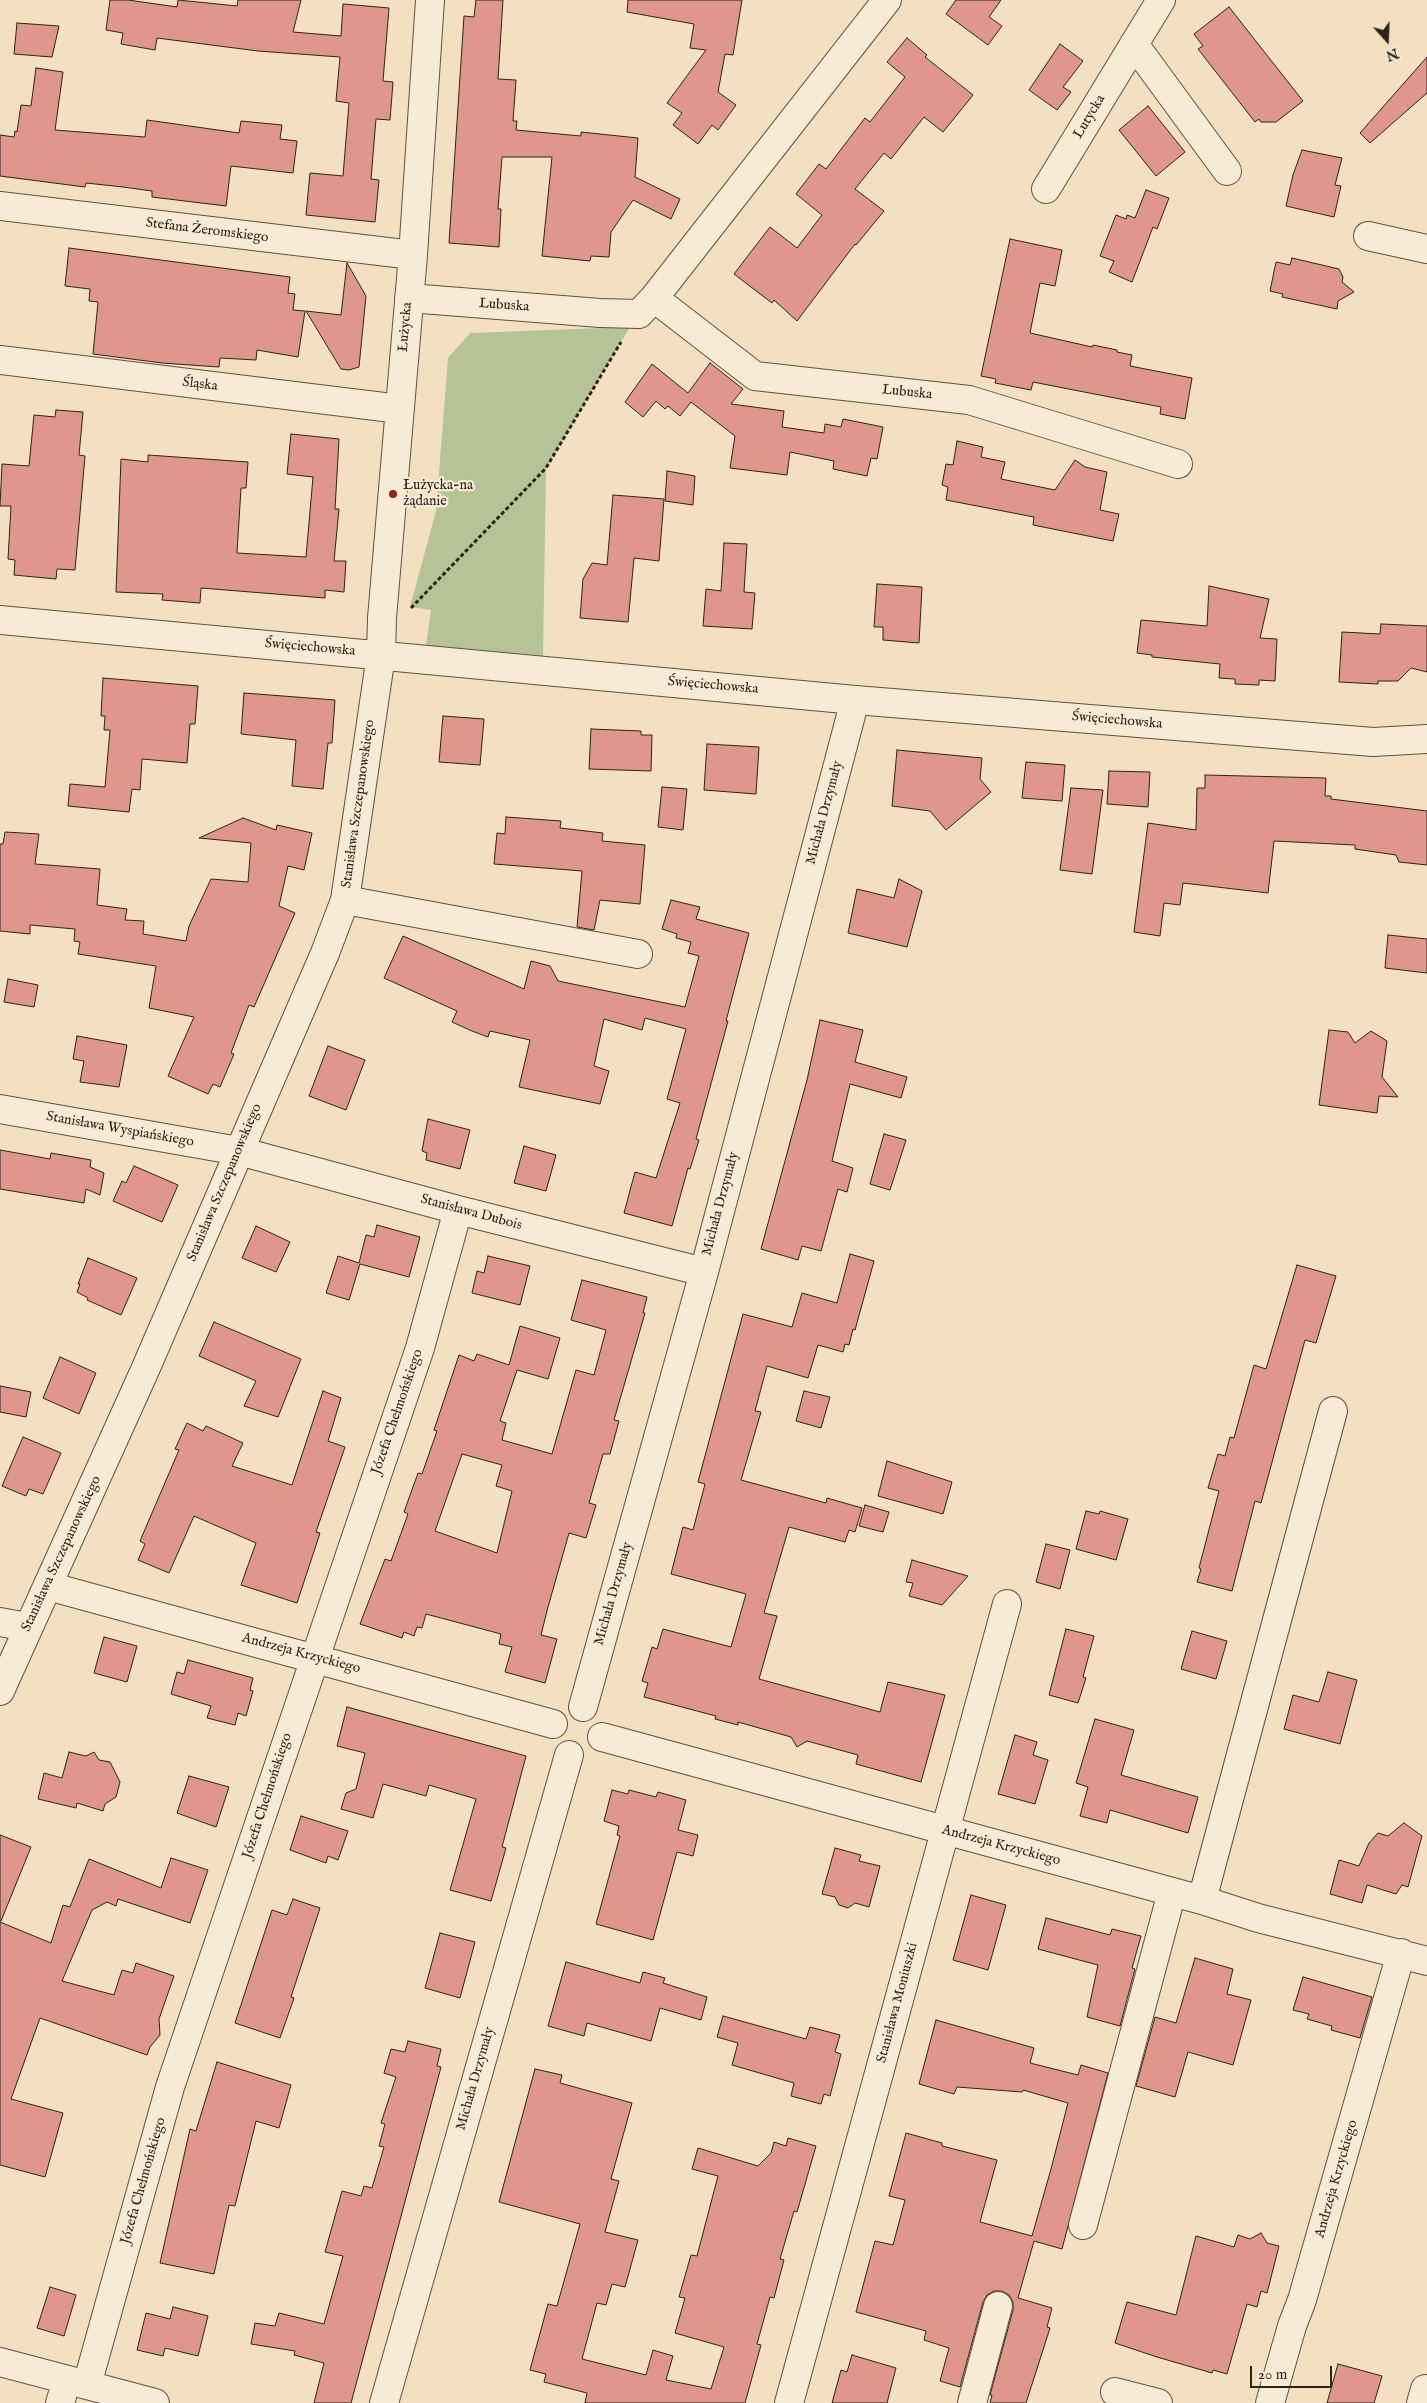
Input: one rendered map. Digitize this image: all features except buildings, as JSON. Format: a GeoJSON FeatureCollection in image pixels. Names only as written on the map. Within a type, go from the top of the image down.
{"type":"FeatureCollection","features":[{"type":"Feature","properties":{"kind":"street","name":"Łużycka"},"geometry":{"type":"LineString","coordinates":[[381,655],[382,618],[413,255],[430,0]]}},
{"type":"Feature","properties":{"kind":"street"},"geometry":{"type":"LineString","coordinates":[[646,306],[887,0]]}},
{"type":"Feature","properties":{"kind":"street","name":"Lutycka"},"geometry":{"type":"LineString","coordinates":[[1046,189],[1161,0]]}},
{"type":"Feature","properties":{"kind":"street"},"geometry":{"type":"LineString","coordinates":[[1134,44],[1227,171]]}},
{"type":"Feature","properties":{"kind":"street","name":"Stefana Żeromskiego"},"geometry":{"type":"LineString","coordinates":[[0,206],[413,255]]}},
{"type":"Feature","properties":{"kind":"street"},"geometry":{"type":"LineString","coordinates":[[1368,236],[1427,249]]}},
{"type":"Feature","properties":{"kind":"street","name":"Lubuska"},"geometry":{"type":"LineString","coordinates":[[409,298],[590,312],[646,306],[755,376],[969,400],[1178,464]]}},
{"type":"Feature","properties":{"kind":"street","name":"Śląska"},"geometry":{"type":"LineString","coordinates":[[0,360],[400,409]]}},
{"type":"Feature","properties":{"kind":"street","name":"Święciechowska"},"geometry":{"type":"LineString","coordinates":[[0,620],[856,700],[1373,742],[1427,739]]}},
{"type":"Feature","properties":{"kind":"street","name":"Stanisława Szczepanowskiego"},"geometry":{"type":"LineString","coordinates":[[0,1691],[240,1151],[325,953],[345,900],[381,655]]}},
{"type":"Feature","properties":{"kind":"street","name":"Michała Drzymały"},"geometry":{"type":"LineString","coordinates":[[582,1707],[704,1272],[856,700]]}},
{"type":"Feature","properties":{"kind":"street"},"geometry":{"type":"LineString","coordinates":[[345,900],[638,954]]}},
{"type":"Feature","properties":{"kind":"street","name":"Stanisława Wyspiańskiego"},"geometry":{"type":"LineString","coordinates":[[0,1109],[240,1151]]}},
{"type":"Feature","properties":{"kind":"street","name":"Stanisława Dubois"},"geometry":{"type":"LineString","coordinates":[[240,1151],[458,1210],[704,1272]]}},
{"type":"Feature","properties":{"kind":"street","name":"Józefa Chełmońskiego"},"geometry":{"type":"LineString","coordinates":[[71,2389],[314,1657],[420,1348],[458,1210]]}},
{"type":"Feature","properties":{"kind":"street"},"geometry":{"type":"LineString","coordinates":[[1202,1900],[1333,1411]]}},
{"type":"Feature","properties":{"kind":"street","name":"Andrzeja Krzyckiego"},"geometry":{"type":"LineString","coordinates":[[48,1586],[314,1657],[553,1724]]}},
{"type":"Feature","properties":{"kind":"street","name":"Stanisława Moniuszki"},"geometry":{"type":"LineString","coordinates":[[789,2403],[1007,1604]]}},
{"type":"Feature","properties":{"kind":"street"},"geometry":{"type":"LineString","coordinates":[[0,1622],[27,1627]]}},
{"type":"Feature","properties":{"kind":"street"},"geometry":{"type":"LineString","coordinates":[[582,1707],[592,1711],[598,1718],[602,1726],[602,1737],[590,1753],[580,1756],[569,1755],[560,1749],[554,1740],[553,1724],[564,1710],[582,1707]]}},
{"type":"Feature","properties":{"kind":"street","name":"Andrzeja Krzyckiego"},"geometry":{"type":"LineString","coordinates":[[602,1737],[1202,1900],[1258,1918],[1427,1961]]}},
{"type":"Feature","properties":{"kind":"street","name":"Michała Drzymały"},"geometry":{"type":"LineString","coordinates":[[384,2403],[569,1755]]}},
{"type":"Feature","properties":{"kind":"street"},"geometry":{"type":"LineString","coordinates":[[1083,2225],[1172,1892]]}},
{"type":"Feature","properties":{"kind":"street","name":"Andrzeja Krzyckiego"},"geometry":{"type":"LineString","coordinates":[[1270,2403],[1292,2326],[1305,2291],[1401,1954]]}},
{"type":"Feature","properties":{"kind":"street"},"geometry":{"type":"LineString","coordinates":[[972,2403],[998,2306]]}},
{"type":"Feature","properties":{"kind":"street"},"geometry":{"type":"LineString","coordinates":[[0,2362],[71,2389],[156,2403]]}},
{"type":"Feature","properties":{"kind":"street"},"geometry":{"type":"LineString","coordinates":[[1115,2392],[1158,2403]]}},
{"type":"Feature","properties":{"kind":"path"},"geometry":{"type":"LineString","coordinates":[[406,612],[546,468],[646,306]]}},
{"type":"Feature","properties":{"kind":"green space"},"geometry":{"type":"Polygon","coordinates":[[[630,327],[546,468],[543,656],[426,645],[431,610],[410,607],[436,511],[448,358],[470,333],[630,327]]]}},
{"type":"Feature","properties":{"kind":"place","name":"Łużycka-na żądanie"},"geometry":{"type":"Point","coordinates":[393,494]}}]}
